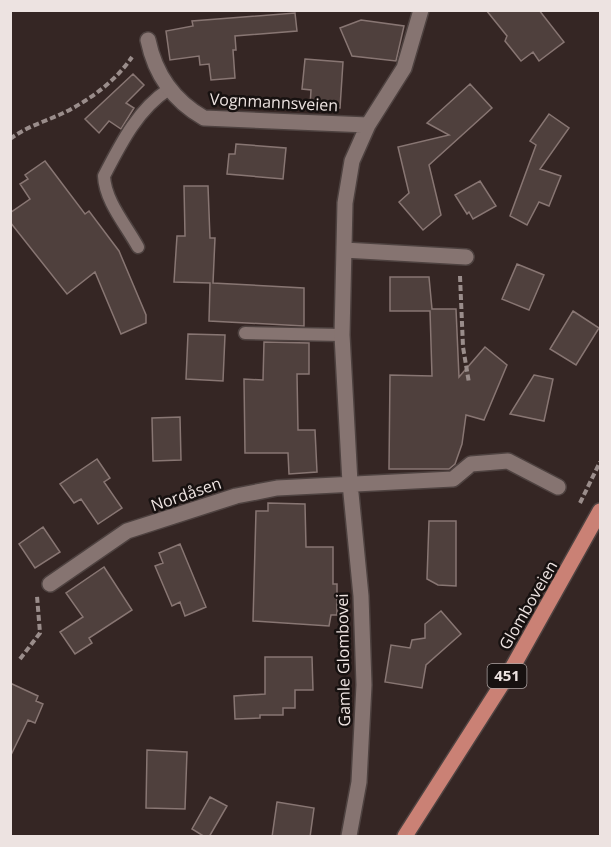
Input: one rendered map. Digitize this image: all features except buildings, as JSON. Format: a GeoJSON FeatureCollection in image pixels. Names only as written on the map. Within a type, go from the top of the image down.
{"type":"FeatureCollection","features":[{"type":"Feature","properties":{"kind":"main road","name":"Glomboveien"},"geometry":{"type":"LineString","coordinates":[[405,837],[511,670],[600,511]]}},
{"type":"Feature","properties":{"kind":"street","name":"Gamle Glombovei"},"geometry":{"type":"LineString","coordinates":[[349,837],[359,782],[364,685],[361,596],[350,483],[342,335],[345,203],[352,161],[368,125],[404,68],[421,10]]}},
{"type":"Feature","properties":{"kind":"street","name":"Vognmannsveien"},"geometry":{"type":"LineString","coordinates":[[148,40],[152,59],[169,89],[183,104],[204,118],[368,125]]}},
{"type":"Feature","properties":{"kind":"street"},"geometry":{"type":"LineString","coordinates":[[344,250],[461,257]]}},
{"type":"Feature","properties":{"kind":"street"},"geometry":{"type":"LineString","coordinates":[[350,483],[453,479],[471,464],[508,461],[558,487]]}},
{"type":"Feature","properties":{"kind":"street","name":"Nordåsen"},"geometry":{"type":"LineString","coordinates":[[50,584],[127,531],[236,496],[277,488],[350,483]]}},
{"type":"Feature","properties":{"kind":"lane"},"geometry":{"type":"LineString","coordinates":[[138,247],[117,212],[104,176],[139,116],[155,99],[169,89]]}},
{"type":"Feature","properties":{"kind":"lane"},"geometry":{"type":"LineString","coordinates":[[245,333],[342,335]]}},
{"type":"Feature","properties":{"kind":"path"},"geometry":{"type":"LineString","coordinates":[[10,139],[28,128],[72,109],[100,90],[122,71],[136,51],[148,40]]}},
{"type":"Feature","properties":{"kind":"path"},"geometry":{"type":"LineString","coordinates":[[461,257],[463,347],[469,383]]}},
{"type":"Feature","properties":{"kind":"path"},"geometry":{"type":"LineString","coordinates":[[577,509],[600,462]]}},
{"type":"Feature","properties":{"kind":"path"},"geometry":{"type":"LineString","coordinates":[[20,659],[40,633],[41,620],[35,598],[50,584]]}}]}
